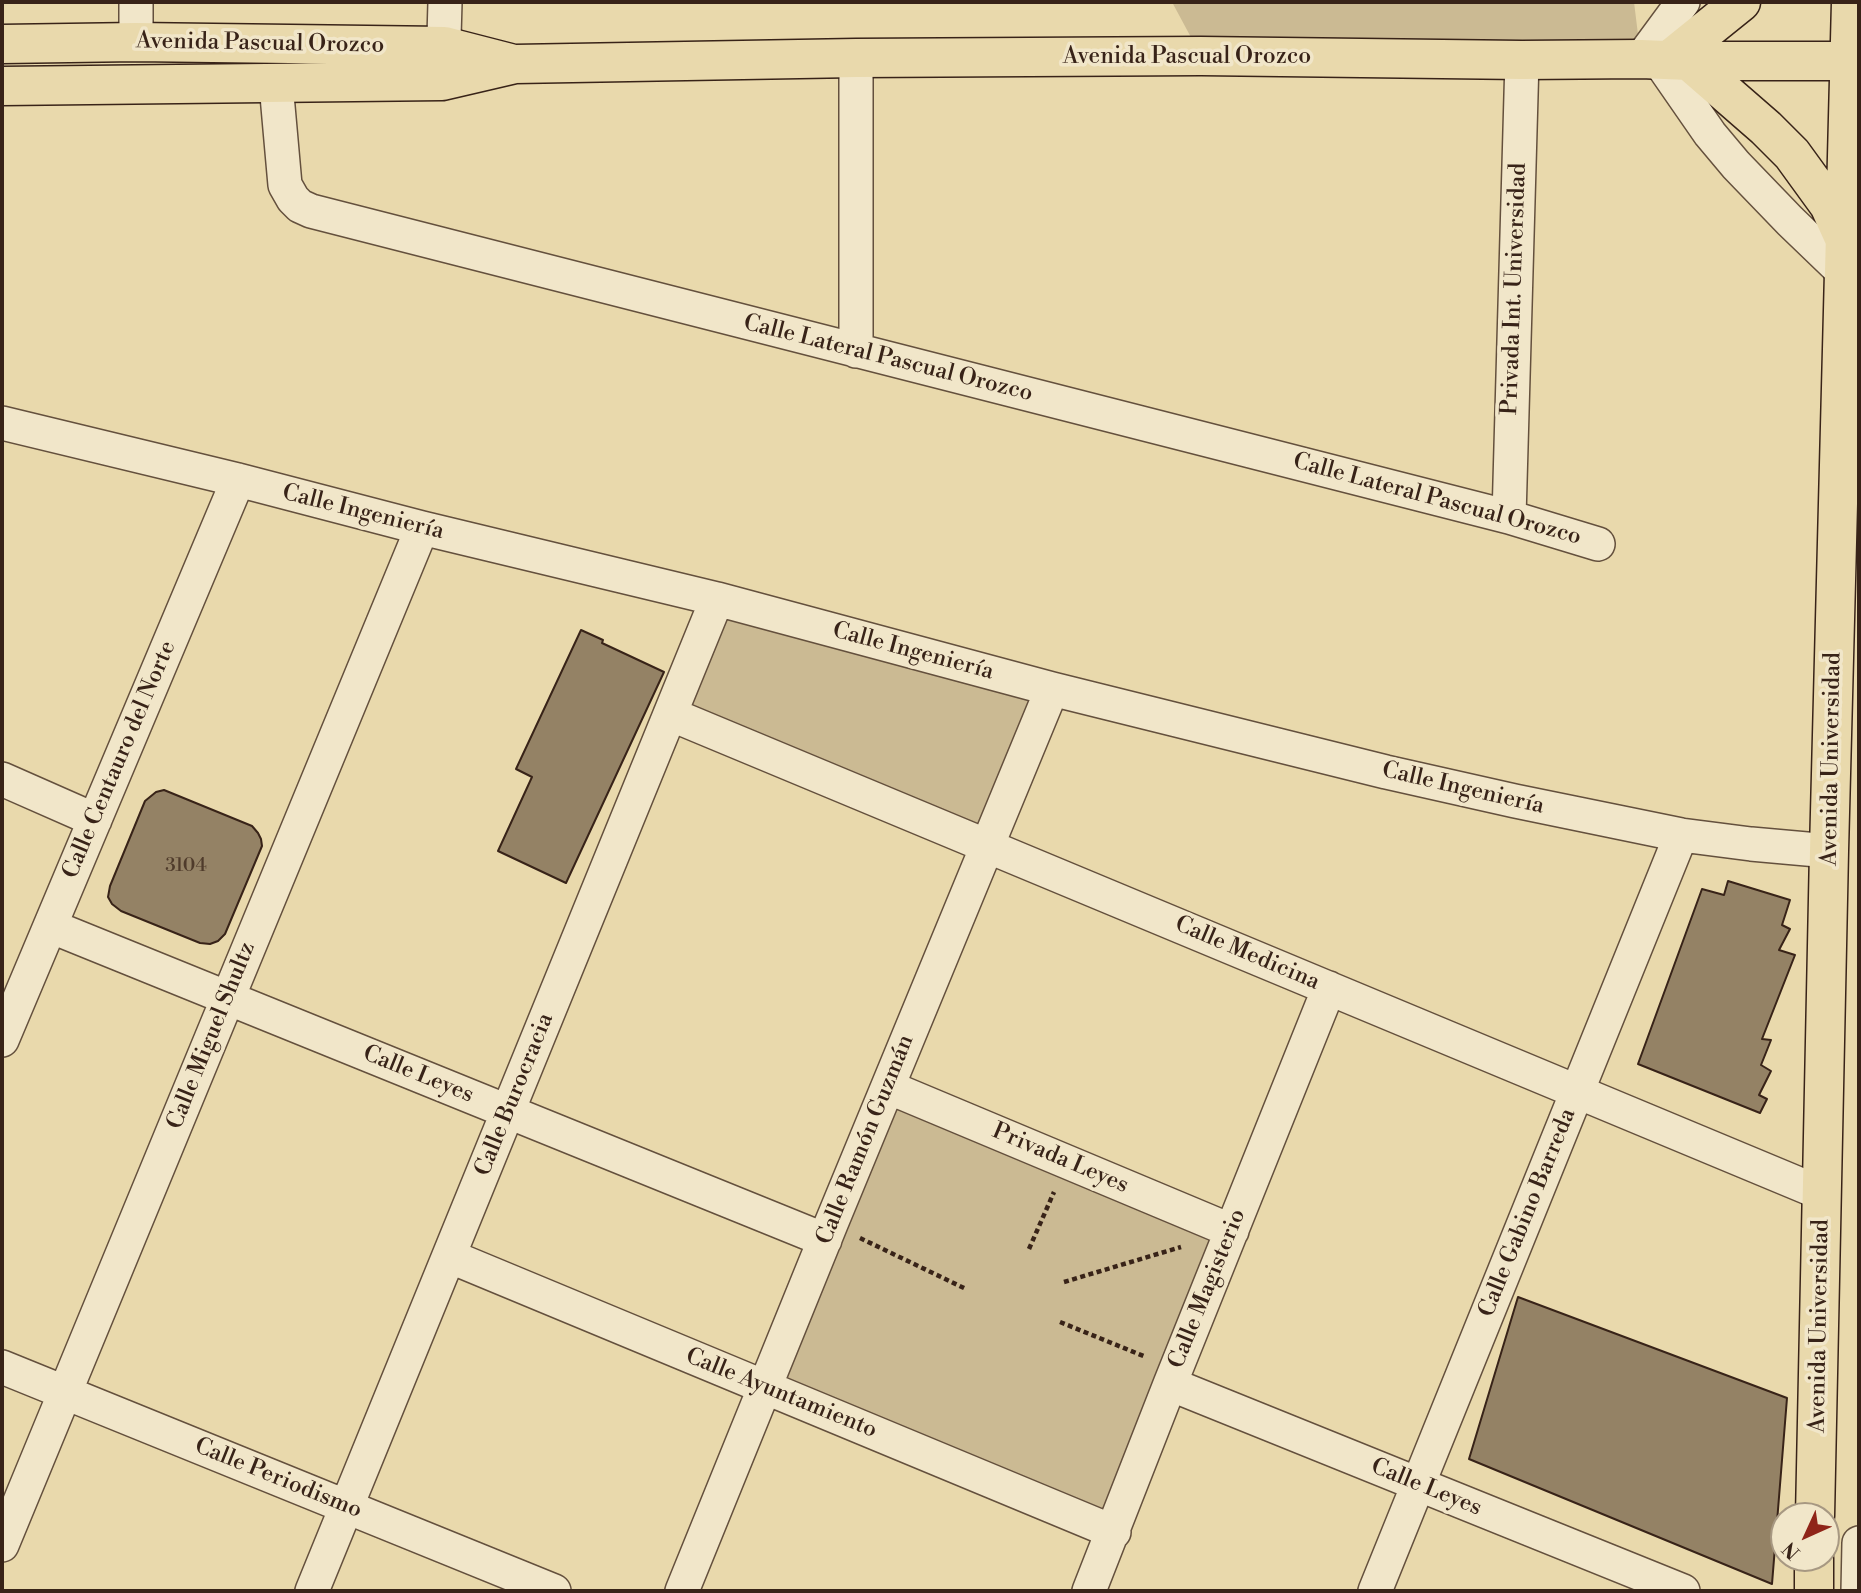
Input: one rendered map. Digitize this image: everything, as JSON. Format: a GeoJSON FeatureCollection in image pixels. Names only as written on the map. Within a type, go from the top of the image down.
{"type":"FeatureCollection","features":[{"type":"Feature","properties":{"kind":"main road"},"geometry":{"type":"LineString","coordinates":[[1741,2],[1664,60],[1766,128],[1792,154],[1829,205],[1844,255]]}},
{"type":"Feature","properties":{"kind":"main road","name":"Avenida Universidad"},"geometry":{"type":"LineString","coordinates":[[1815,1502],[1844,255],[1854,61],[1851,2]]}},
{"type":"Feature","properties":{"kind":"main road","name":"Avenida Pascual Orozco"},"geometry":{"type":"LineString","coordinates":[[2,44],[136,42],[443,64],[1201,56],[1854,61]]}},
{"type":"Feature","properties":{"kind":"main road","name":"Avenida Pascual Orozco"},"geometry":{"type":"LineString","coordinates":[[2,86],[276,84],[443,64]]}},
{"type":"Feature","properties":{"kind":"main road"},"geometry":{"type":"LineString","coordinates":[[1814,1572],[1814,1591]]}},
{"type":"Feature","properties":{"kind":"street"},"geometry":{"type":"LineString","coordinates":[[136,2],[136,42]]}},
{"type":"Feature","properties":{"kind":"street"},"geometry":{"type":"LineString","coordinates":[[443,64],[445,2]]}},
{"type":"Feature","properties":{"kind":"street"},"geometry":{"type":"LineString","coordinates":[[1664,60],[1683,2]]}},
{"type":"Feature","properties":{"kind":"street"},"geometry":{"type":"LineString","coordinates":[[856,58],[856,351]]}},
{"type":"Feature","properties":{"kind":"street","name":"Privada Int. Universidad"},"geometry":{"type":"LineString","coordinates":[[1508,517],[1522,60]]}},
{"type":"Feature","properties":{"kind":"street","name":"Calle Lateral Pascual Orozco"},"geometry":{"type":"LineString","coordinates":[[276,84],[285,185],[300,206],[1508,517],[1598,544]]}},
{"type":"Feature","properties":{"kind":"street","name":"Calle Ingeniería"},"geometry":{"type":"LineString","coordinates":[[2,423],[717,600],[1052,689],[1386,772],[1681,835],[1751,845],[1829,851]]}},
{"type":"Feature","properties":{"kind":"street","name":"Calle Centauro del Norte"},"geometry":{"type":"LineString","coordinates":[[2,1040],[238,480]]}},
{"type":"Feature","properties":{"kind":"street","name":"Calle Miguel Shultz"},"geometry":{"type":"LineString","coordinates":[[2,1545],[422,528]]}},
{"type":"Feature","properties":{"kind":"street","name":"Calle Burocracia"},"geometry":{"type":"LineString","coordinates":[[312,1591],[717,600]]}},
{"type":"Feature","properties":{"kind":"street","name":"Calle Ramón Guzmán"},"geometry":{"type":"LineString","coordinates":[[682,1591],[1052,689]]}},
{"type":"Feature","properties":{"kind":"street","name":"Calle Medicina"},"geometry":{"type":"LineString","coordinates":[[670,714],[1823,1194]]}},
{"type":"Feature","properties":{"kind":"street"},"geometry":{"type":"LineString","coordinates":[[2,779],[95,820]]}},
{"type":"Feature","properties":{"kind":"street","name":"Calle Gabino Barreda"},"geometry":{"type":"LineString","coordinates":[[1375,1591],[1681,835]]}},
{"type":"Feature","properties":{"kind":"street","name":"Calle Leyes"},"geometry":{"type":"LineString","coordinates":[[50,926],[508,1111],[828,1231]]}},
{"type":"Feature","properties":{"kind":"street","name":"Calle Magisterio"},"geometry":{"type":"LineString","coordinates":[[1090,1591],[1329,988]]}},
{"type":"Feature","properties":{"kind":"street","name":"Privada Leyes"},"geometry":{"type":"LineString","coordinates":[[888,1087],[1232,1231]]}},
{"type":"Feature","properties":{"kind":"street","name":"Calle Ayuntamiento"},"geometry":{"type":"LineString","coordinates":[[449,1256],[1114,1532]]}},
{"type":"Feature","properties":{"kind":"street","name":"Calle Periodismo"},"geometry":{"type":"LineString","coordinates":[[2,1367],[554,1591]]}},
{"type":"Feature","properties":{"kind":"street","name":"Calle Leyes"},"geometry":{"type":"LineString","coordinates":[[1173,1377],[1418,1485],[1683,1591]]}},
{"type":"Feature","properties":{"kind":"street"},"geometry":{"type":"LineString","coordinates":[[1858,1591],[1859,1543]]}},
{"type":"Feature","properties":{"kind":"path"},"geometry":{"type":"LineString","coordinates":[[1029,1249],[1067,1162]]}},
{"type":"Feature","properties":{"kind":"path"},"geometry":{"type":"LineString","coordinates":[[828,1231],[966,1289]]}},
{"type":"Feature","properties":{"kind":"path"},"geometry":{"type":"LineString","coordinates":[[1065,1282],[1232,1231]]}},
{"type":"Feature","properties":{"kind":"path"},"geometry":{"type":"LineString","coordinates":[[1060,1322],[1173,1377]]}},
{"type":"Feature","properties":{"kind":"shaded area"},"geometry":{"type":"Polygon","coordinates":[[[1172,2],[1634,2],[1641,59],[1201,56],[1172,2]]]}},
{"type":"Feature","properties":{"kind":"shaded area"},"geometry":{"type":"Polygon","coordinates":[[[717,599],[1052,689],[987,846],[670,714],[717,599]]]}},
{"type":"Feature","properties":{"kind":"shaded area"},"geometry":{"type":"Polygon","coordinates":[[[888,1087],[1232,1231],[1114,1532],[764,1387],[888,1087]]]}},
{"type":"Feature","properties":{"kind":"building"},"geometry":{"type":"Polygon","coordinates":[[[581,630],[603,640],[602,643],[664,672],[566,883],[498,851],[532,777],[516,769],[581,630]]]}},
{"type":"Feature","properties":{"kind":"building"},"geometry":{"type":"Polygon","coordinates":[[[164,790],[252,826],[261,839],[262,846],[225,934],[210,944],[200,943],[121,911],[108,897],[145,801],[156,792],[164,790]]]}},
{"type":"Feature","properties":{"kind":"building"},"geometry":{"type":"Polygon","coordinates":[[[1728,881],[1790,900],[1782,925],[1790,929],[1779,950],[1795,955],[1762,1039],[1771,1040],[1761,1065],[1771,1071],[1759,1095],[1767,1099],[1760,1113],[1638,1064],[1702,889],[1724,895],[1728,881]]]}},
{"type":"Feature","properties":{"kind":"building"},"geometry":{"type":"Polygon","coordinates":[[[1518,1297],[1787,1398],[1779,1502],[1770,1502],[1772,1584],[1469,1459],[1518,1297]]]}}]}
